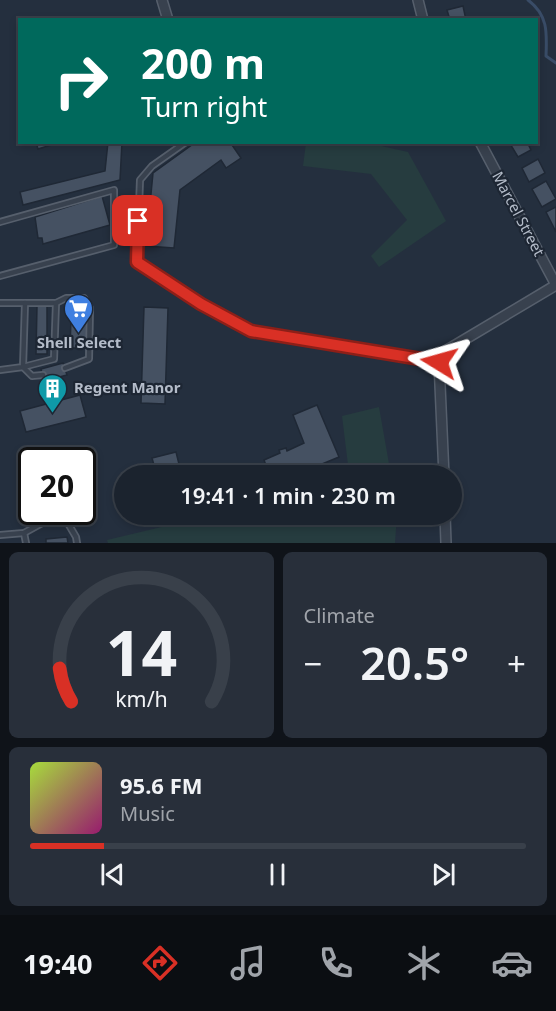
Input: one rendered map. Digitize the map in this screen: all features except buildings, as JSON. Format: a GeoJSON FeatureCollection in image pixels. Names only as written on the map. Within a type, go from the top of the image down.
{"type":"FeatureCollection","features":[{"type":"Feature","properties":{"kind":"street"},"geometry":{"type":"LineString","coordinates":[[162,0],[167,18]]}},
{"type":"Feature","properties":{"kind":"street"},"geometry":{"type":"LineString","coordinates":[[418,0],[422,18]]}},
{"type":"Feature","properties":{"kind":"street","name":"Marcel Street"},"geometry":{"type":"LineString","coordinates":[[481,144],[556,285]]}},
{"type":"Feature","properties":{"kind":"street"},"geometry":{"type":"LineString","coordinates":[[444,465],[439,362],[441,352],[556,285]]}},
{"type":"Feature","properties":{"kind":"street"},"geometry":{"type":"LineString","coordinates":[[445,525],[446,543]]}},
{"type":"Feature","properties":{"kind":"lane"},"geometry":{"type":"LineString","coordinates":[[183,144],[152,166],[140,180],[137,262],[201,304],[251,331],[439,362]]}},
{"type":"Feature","properties":{"kind":"lane"},"geometry":{"type":"LineString","coordinates":[[0,222],[114,190],[114,245],[0,276]]}},
{"type":"Feature","properties":{"kind":"lane"},"geometry":{"type":"LineString","coordinates":[[0,303],[56,303],[66,298],[84,298],[90,308],[88,359],[65,368]]}},
{"type":"Feature","properties":{"kind":"lane"},"geometry":{"type":"LineString","coordinates":[[23,368],[26,303]]}},
{"type":"Feature","properties":{"kind":"lane"},"geometry":{"type":"LineString","coordinates":[[0,370],[23,368],[54,359],[56,303]]}},
{"type":"Feature","properties":{"kind":"lane"},"geometry":{"type":"LineString","coordinates":[[23,368],[32,376],[43,375]]}},
{"type":"Feature","properties":{"kind":"lane"},"geometry":{"type":"LineString","coordinates":[[0,535],[24,533],[44,522],[66,520],[77,543]]}},
{"type":"Feature","properties":{"kind":"lane"},"geometry":{"type":"LineString","coordinates":[[24,533],[26,543]]}},
{"type":"Feature","properties":{"kind":"green space"},"geometry":{"type":"Polygon","coordinates":[[[306,144],[372,144],[408,152],[446,221],[379,267],[371,256],[407,220],[371,174],[303,166],[306,144]]]}},
{"type":"Feature","properties":{"kind":"green space"},"geometry":{"type":"Polygon","coordinates":[[[379,407],[389,465],[348,465],[342,416],[379,407]]]}},
{"type":"Feature","properties":{"kind":"green space"},"geometry":{"type":"Polygon","coordinates":[[[170,525],[396,525],[395,543],[108,543],[107,540],[170,525]]]}},
{"type":"Feature","properties":{"kind":"waterway"},"geometry":{"type":"LineString","coordinates":[[528,0],[543,18],[546,32],[546,56],[556,63]]}},
{"type":"Feature","properties":{"kind":"place","name":"Shell Select"},"geometry":{"type":"Point","coordinates":[79,334]}},
{"type":"Feature","properties":{"kind":"place","name":"Regent Manor"},"geometry":{"type":"Point","coordinates":[53,414]}},
{"type":"Feature","properties":{"kind":"route"},"geometry":{"type":"LineString","coordinates":[[138,221],[137,262],[201,304],[251,331],[439,362]]}}]}
